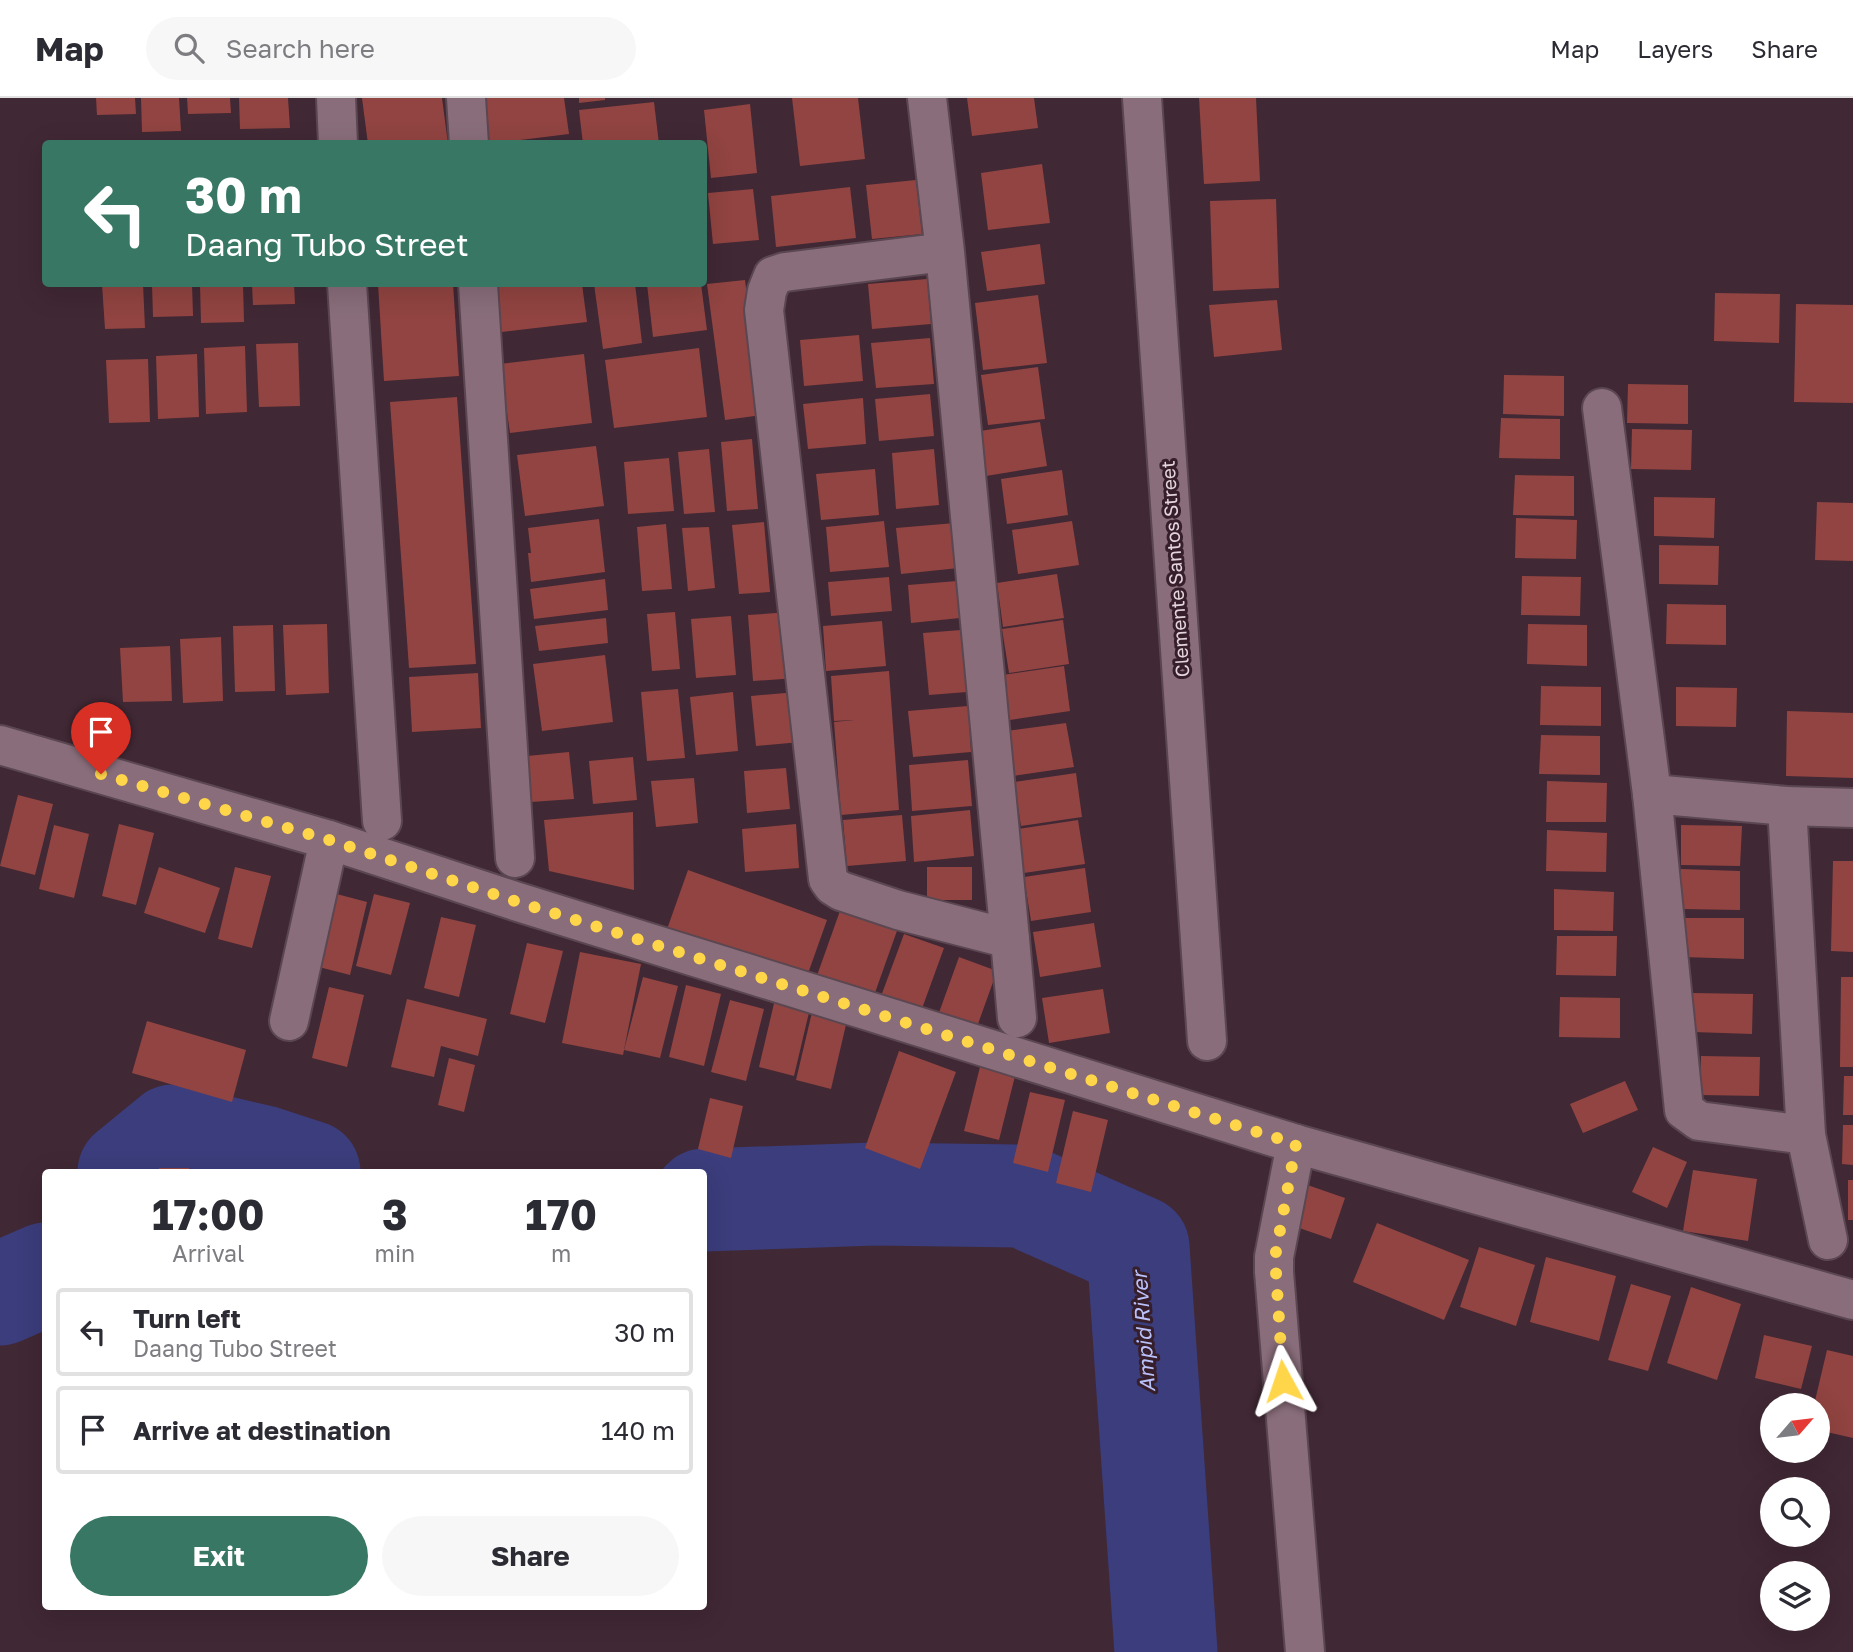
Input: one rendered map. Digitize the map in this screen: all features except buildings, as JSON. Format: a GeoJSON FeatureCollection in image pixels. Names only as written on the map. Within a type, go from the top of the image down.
{"type":"FeatureCollection","features":[{"type":"Feature","properties":{"kind":"street"},"geometry":{"type":"LineString","coordinates":[[335,98],[338,140]]}},
{"type":"Feature","properties":{"kind":"street"},"geometry":{"type":"LineString","coordinates":[[466,98],[469,140]]}},
{"type":"Feature","properties":{"kind":"street"},"geometry":{"type":"LineString","coordinates":[[927,98],[945,252],[1017,1018]]}},
{"type":"Feature","properties":{"kind":"street","name":"Clemente Santos Street"},"geometry":{"type":"LineString","coordinates":[[1142,98],[1208,1041]]}},
{"type":"Feature","properties":{"kind":"street"},"geometry":{"type":"LineString","coordinates":[[945,252],[785,271],[774,276],[767,291],[764,310],[828,879],[841,891],[898,910],[1010,939]]}},
{"type":"Feature","properties":{"kind":"street"},"geometry":{"type":"LineString","coordinates":[[347,287],[382,821]]}},
{"type":"Feature","properties":{"kind":"street"},"geometry":{"type":"LineString","coordinates":[[478,287],[515,858]]}},
{"type":"Feature","properties":{"kind":"street"},"geometry":{"type":"LineString","coordinates":[[1602,408],[1652,794],[1684,1110],[1699,1121],[1806,1135]]}},
{"type":"Feature","properties":{"kind":"street"},"geometry":{"type":"LineString","coordinates":[[0,746],[329,840],[531,906],[1296,1144],[1853,1300]]}},
{"type":"Feature","properties":{"kind":"street"},"geometry":{"type":"LineString","coordinates":[[1652,794],[1787,806],[1853,808]]}},
{"type":"Feature","properties":{"kind":"street"},"geometry":{"type":"LineString","coordinates":[[1787,806],[1806,1135],[1828,1240]]}},
{"type":"Feature","properties":{"kind":"street"},"geometry":{"type":"LineString","coordinates":[[289,1021],[329,840]]}},
{"type":"Feature","properties":{"kind":"street"},"geometry":{"type":"LineString","coordinates":[[1296,1144],[1274,1272],[1305,1652]]}},
{"type":"Feature","properties":{"kind":"waterway","name":"Ampid River"},"geometry":{"type":"LineString","coordinates":[[133,1169],[173,1136],[263,1157],[300,1169]]}},
{"type":"Feature","properties":{"kind":"waterway","name":"Ampid River"},"geometry":{"type":"LineString","coordinates":[[707,1200],[875,1194],[1023,1196],[1138,1247],[1166,1652]]}},
{"type":"Feature","properties":{"kind":"waterway","name":"Ampid River"},"geometry":{"type":"LineString","coordinates":[[0,1294],[42,1276]]}},
{"type":"Feature","properties":{"kind":"route"},"geometry":{"type":"LineString","coordinates":[[101,774],[329,840],[518,902],[1296,1144],[1274,1272],[1283,1381]]}}]}
